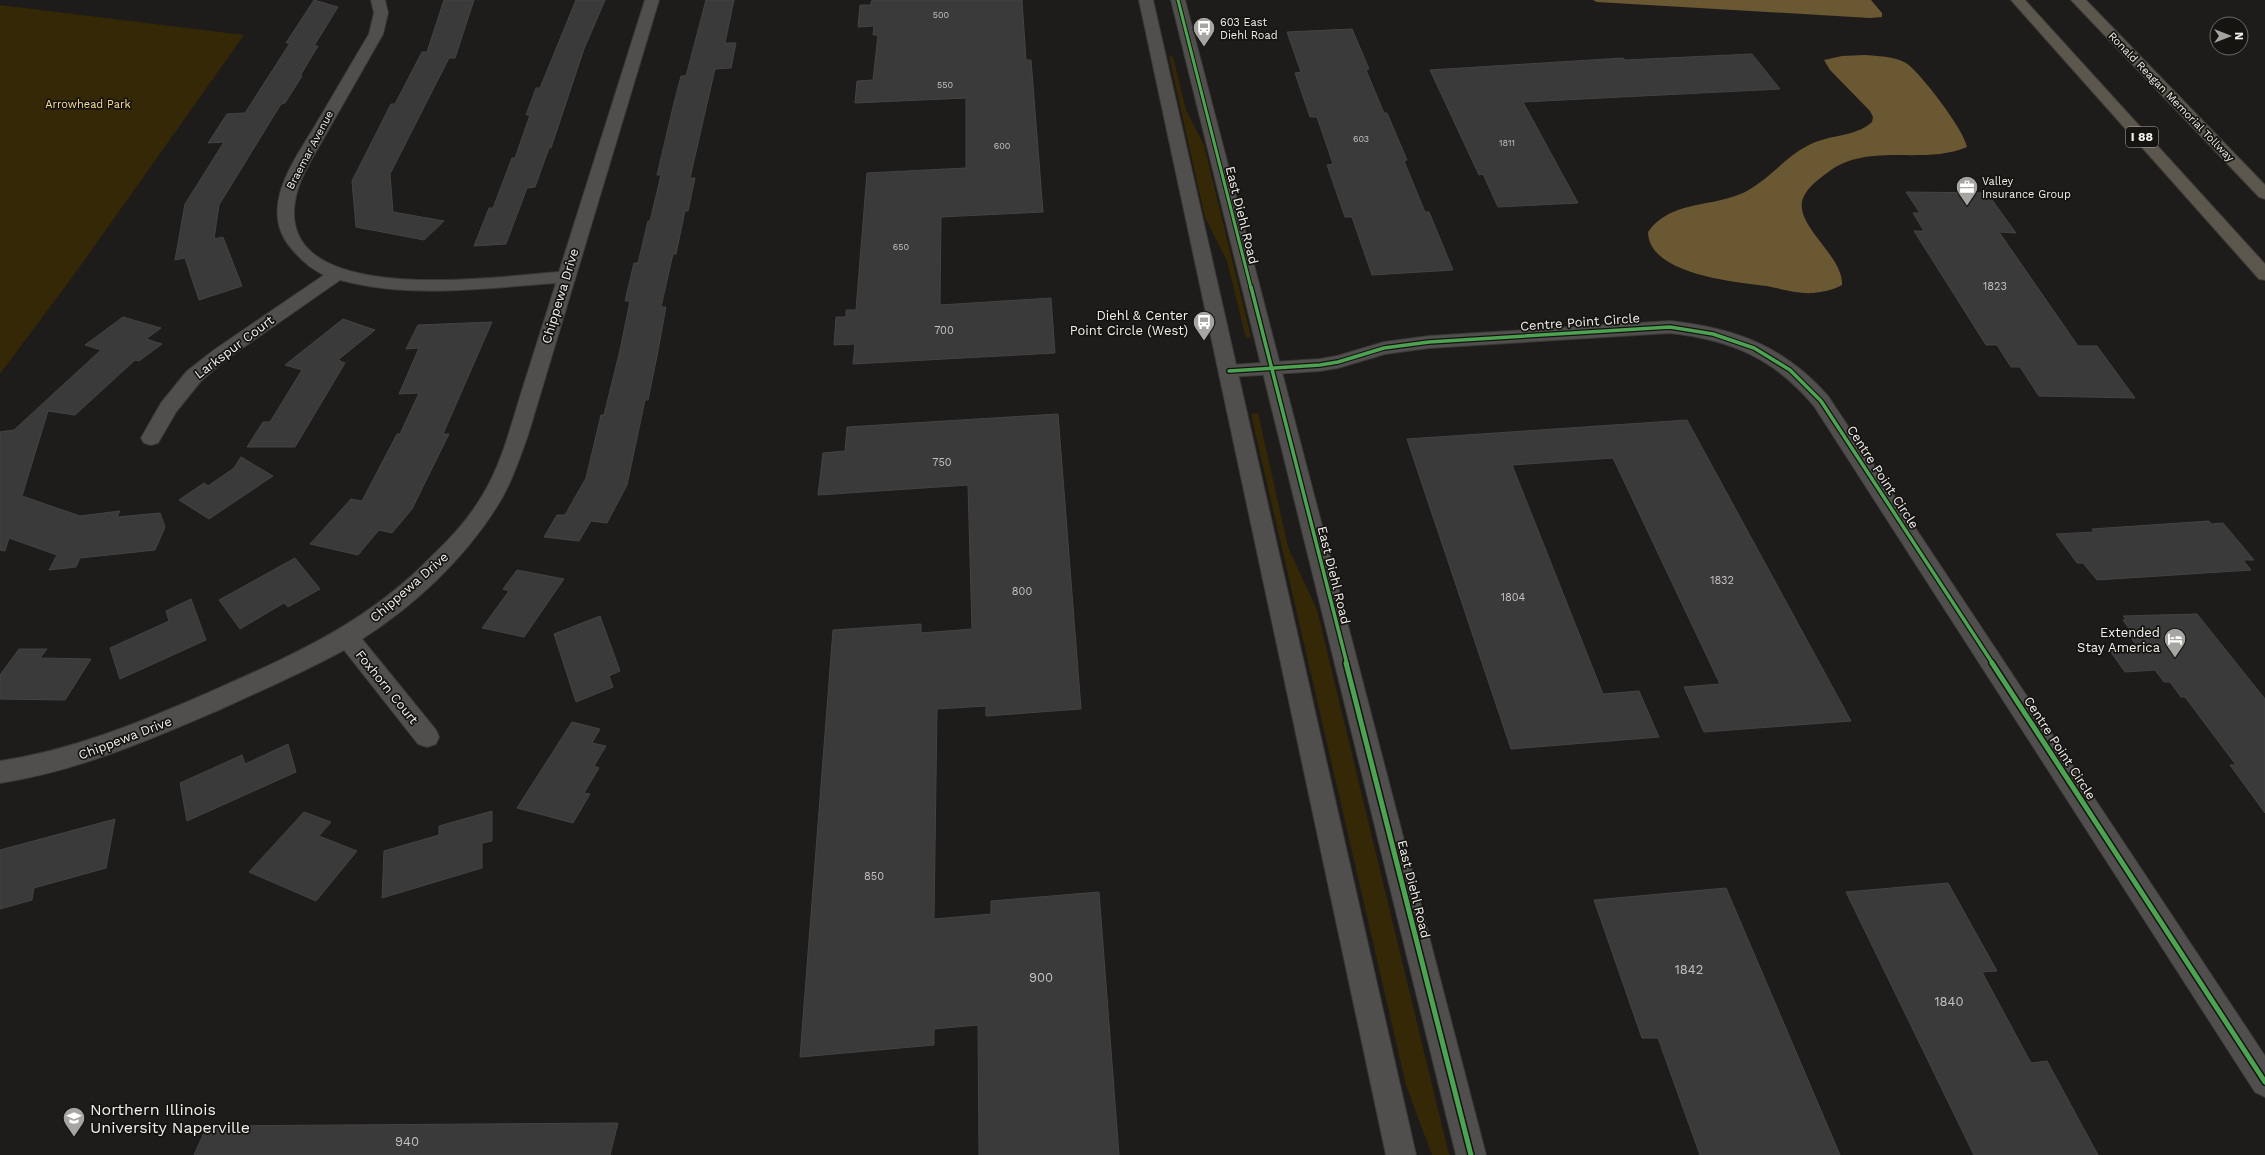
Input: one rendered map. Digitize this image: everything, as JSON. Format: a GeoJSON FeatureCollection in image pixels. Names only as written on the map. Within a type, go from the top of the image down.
{"type":"FeatureCollection","features":[{"type":"Feature","properties":{"kind":"highway","name":"I 88"},"geometry":{"type":"LineString","coordinates":[[2018,0],[2265,275]]}},
{"type":"Feature","properties":{"kind":"highway","name":"Ronald Reagan Memorial Tollway"},"geometry":{"type":"LineString","coordinates":[[2078,0],[2265,194]]}},
{"type":"Feature","properties":{"kind":"street","name":"Braemar Avenue"},"geometry":{"type":"LineString","coordinates":[[378,0],[382,17],[376,34],[294,176],[284,205],[286,227],[298,246],[322,267],[337,274],[390,284],[422,286],[566,277]]}},
{"type":"Feature","properties":{"kind":"street","name":"Chippewa Drive"},"geometry":{"type":"LineString","coordinates":[[0,772],[29,768],[114,745],[294,665],[347,637],[389,607],[440,564],[469,531],[484,510],[501,481],[518,435],[652,0]]}},
{"type":"Feature","properties":{"kind":"street"},"geometry":{"type":"LineString","coordinates":[[1146,0],[1229,372],[1327,827],[1401,1155]]}},
{"type":"Feature","properties":{"kind":"street","name":"East Diehl Road"},"geometry":{"type":"LineString","coordinates":[[1178,0],[1270,368],[1471,1155]]}},
{"type":"Feature","properties":{"kind":"street","name":"Larkspur Court"},"geometry":{"type":"LineString","coordinates":[[152,438],[168,408],[194,376],[221,354],[337,274]]}},
{"type":"Feature","properties":{"kind":"street","name":"Centre Point Circle"},"geometry":{"type":"LineString","coordinates":[[1229,372],[1338,362],[1384,348],[1429,342],[1670,327],[1708,332],[1731,338],[1762,351],[1787,366],[1807,384],[1821,401],[2265,1082]]}},
{"type":"Feature","properties":{"kind":"street","name":"Foxhorn Court"},"geometry":{"type":"LineString","coordinates":[[347,637],[427,737]]}},
{"type":"Feature","properties":{"kind":"green space","name":"Arrowhead Park"},"geometry":{"type":"Polygon","coordinates":[[[0,5],[244,35],[76,272],[0,374],[0,5]]]}},
{"type":"Feature","properties":{"kind":"green space"},"geometry":{"type":"Polygon","coordinates":[[[1169,56],[1173,57],[1186,110],[1204,145],[1251,337],[1246,338],[1227,261],[1205,217],[1169,56]]]}},
{"type":"Feature","properties":{"kind":"green space"},"geometry":{"type":"Polygon","coordinates":[[[1258,413],[1288,547],[1317,610],[1449,1155],[1432,1155],[1406,1085],[1251,414],[1258,413]]]}},
{"type":"Feature","properties":{"kind":"shaded area"},"geometry":{"type":"Polygon","coordinates":[[[1593,0],[1871,0],[1882,13],[1882,17],[1870,18],[1597,2],[1593,0]]]}},
{"type":"Feature","properties":{"kind":"shaded area"},"geometry":{"type":"Polygon","coordinates":[[[1864,55],[1896,59],[1906,63],[1913,69],[1931,89],[1951,116],[1959,128],[1967,147],[1932,155],[1878,156],[1860,158],[1843,163],[1827,173],[1811,186],[1804,196],[1802,206],[1804,217],[1810,228],[1835,262],[1840,274],[1842,285],[1820,292],[1807,293],[1735,282],[1696,274],[1678,267],[1663,258],[1652,247],[1648,232],[1657,222],[1667,215],[1678,210],[1738,195],[1757,185],[1798,151],[1807,146],[1823,139],[1857,131],[1872,122],[1873,117],[1870,111],[1830,70],[1824,60],[1842,56],[1864,55]]]}},
{"type":"Feature","properties":{"kind":"building"},"geometry":{"type":"Polygon","coordinates":[[[314,0],[338,7],[314,46],[318,46],[300,76],[302,76],[285,103],[281,104],[219,205],[214,239],[223,237],[242,286],[199,300],[185,258],[175,260],[185,204],[224,142],[208,143],[227,114],[245,113],[290,43],[286,43],[314,0]]]}},
{"type":"Feature","properties":{"kind":"building"},"geometry":{"type":"Polygon","coordinates":[[[444,0],[474,0],[455,58],[449,58],[390,174],[393,212],[444,221],[424,240],[356,227],[352,181],[391,104],[395,104],[422,52],[427,52],[444,0]]]}},
{"type":"Feature","properties":{"kind":"building"},"geometry":{"type":"Polygon","coordinates":[[[576,0],[605,0],[584,49],[551,148],[549,148],[535,187],[527,188],[506,244],[474,246],[489,208],[493,208],[512,158],[515,158],[530,115],[526,115],[536,88],[540,88],[576,0]]]}},
{"type":"Feature","properties":{"kind":"building"},"geometry":{"type":"Polygon","coordinates":[[[706,0],[734,0],[725,43],[736,43],[731,68],[715,69],[690,178],[695,178],[688,211],[685,211],[676,254],[673,254],[661,307],[666,307],[657,356],[648,400],[645,400],[627,485],[607,523],[591,521],[579,541],[544,537],[557,515],[565,515],[586,478],[601,415],[604,415],[620,350],[630,301],[625,301],[634,263],[638,263],[648,221],[650,221],[661,175],[657,175],[674,103],[681,76],[686,76],[706,0]]]}},
{"type":"Feature","properties":{"kind":"building"},"geometry":{"type":"Polygon","coordinates":[[[1022,0],[1026,60],[1031,60],[1043,212],[941,217],[940,305],[1051,298],[1055,353],[853,364],[855,344],[834,345],[836,317],[846,317],[846,310],[856,310],[867,173],[966,168],[966,98],[855,103],[857,81],[873,80],[878,35],[873,35],[874,26],[858,27],[860,5],[871,5],[871,1],[1022,0]]]}},
{"type":"Feature","properties":{"kind":"building"},"geometry":{"type":"Polygon","coordinates":[[[1352,29],[1369,69],[1366,70],[1384,113],[1387,113],[1407,160],[1404,161],[1425,212],[1429,212],[1453,270],[1372,275],[1352,217],[1345,217],[1327,165],[1333,164],[1317,117],[1310,117],[1295,73],[1301,72],[1287,32],[1352,29]]]}},
{"type":"Feature","properties":{"kind":"building"},"geometry":{"type":"Polygon","coordinates":[[[1752,54],[1780,89],[1523,102],[1578,203],[1498,207],[1483,174],[1479,175],[1430,70],[1623,58],[1625,60],[1752,54]]]}},
{"type":"Feature","properties":{"kind":"building"},"geometry":{"type":"Polygon","coordinates":[[[1906,192],[1987,193],[2016,233],[1999,232],[2078,346],[2097,346],[2135,398],[2039,396],[2020,367],[2011,367],[1997,345],[1986,345],[1914,231],[1924,231],[1913,213],[1920,213],[1906,192]]]}},
{"type":"Feature","properties":{"kind":"building"},"geometry":{"type":"Polygon","coordinates":[[[123,317],[161,328],[146,339],[162,344],[139,361],[135,360],[75,415],[48,411],[22,496],[80,516],[120,511],[117,517],[160,513],[165,527],[155,550],[80,558],[76,567],[49,570],[57,555],[9,538],[5,551],[0,550],[0,432],[14,430],[101,350],[85,345],[123,317]]]}},
{"type":"Feature","properties":{"kind":"building"},"geometry":{"type":"Polygon","coordinates":[[[343,319],[375,330],[338,360],[345,363],[295,447],[247,447],[263,422],[270,422],[302,370],[285,365],[343,319]]]}},
{"type":"Feature","properties":{"kind":"building"},"geometry":{"type":"Polygon","coordinates":[[[492,322],[443,434],[449,434],[412,509],[392,533],[379,530],[358,555],[310,544],[351,499],[362,501],[397,434],[400,434],[419,393],[399,394],[419,348],[406,349],[418,325],[492,322]]]}},
{"type":"Feature","properties":{"kind":"building"},"geometry":{"type":"Polygon","coordinates":[[[1058,414],[1081,709],[986,716],[986,706],[937,709],[934,919],[991,914],[991,901],[1099,892],[1119,1155],[979,1155],[978,1025],[934,1029],[934,1045],[800,1057],[833,630],[921,624],[921,633],[972,629],[968,485],[818,495],[823,453],[845,451],[847,427],[1058,414]]]}},
{"type":"Feature","properties":{"kind":"building"},"geometry":{"type":"Polygon","coordinates":[[[1687,420],[1851,721],[1704,732],[1684,687],[1720,684],[1613,458],[1512,465],[1603,694],[1639,691],[1659,737],[1511,749],[1407,439],[1687,420]]]}},
{"type":"Feature","properties":{"kind":"building"},"geometry":{"type":"Polygon","coordinates":[[[241,457],[273,476],[209,519],[179,500],[204,483],[208,486],[234,468],[241,457]]]}},
{"type":"Feature","properties":{"kind":"building"},"geometry":{"type":"Polygon","coordinates":[[[2209,521],[2211,524],[2223,523],[2254,560],[2243,560],[2251,570],[2097,580],[2083,563],[2077,563],[2056,534],[2094,532],[2092,529],[2209,521]]]}},
{"type":"Feature","properties":{"kind":"building"},"geometry":{"type":"Polygon","coordinates":[[[295,558],[320,589],[288,607],[284,603],[240,629],[219,600],[295,558]]]}},
{"type":"Feature","properties":{"kind":"building"},"geometry":{"type":"Polygon","coordinates":[[[517,570],[564,579],[524,637],[482,628],[509,591],[503,589],[517,570]]]}},
{"type":"Feature","properties":{"kind":"building"},"geometry":{"type":"Polygon","coordinates":[[[191,599],[206,640],[120,679],[110,648],[169,621],[166,611],[191,599]]]}},
{"type":"Feature","properties":{"kind":"building"},"geometry":{"type":"Polygon","coordinates":[[[2197,614],[2265,699],[2265,813],[2230,765],[2236,765],[2185,697],[2181,697],[2170,682],[2164,682],[2155,670],[2125,672],[2108,648],[2137,646],[2128,634],[2133,634],[2123,620],[2126,619],[2123,616],[2197,614]]]}},
{"type":"Feature","properties":{"kind":"building"},"geometry":{"type":"Polygon","coordinates":[[[600,616],[620,671],[609,676],[613,687],[576,702],[554,634],[600,616]]]}},
{"type":"Feature","properties":{"kind":"building"},"geometry":{"type":"Polygon","coordinates":[[[19,649],[47,649],[40,658],[91,659],[65,700],[0,699],[0,675],[19,649]]]}},
{"type":"Feature","properties":{"kind":"building"},"geometry":{"type":"Polygon","coordinates":[[[572,722],[600,729],[592,743],[606,746],[594,766],[599,768],[584,793],[590,794],[573,823],[517,808],[572,722]]]}},
{"type":"Feature","properties":{"kind":"building"},"geometry":{"type":"Polygon","coordinates":[[[288,744],[296,772],[187,821],[180,783],[242,755],[245,764],[288,744]]]}},
{"type":"Feature","properties":{"kind":"building"},"geometry":{"type":"Polygon","coordinates":[[[492,811],[492,841],[482,843],[482,868],[382,898],[384,851],[439,835],[439,826],[492,811]]]}},
{"type":"Feature","properties":{"kind":"building"},"geometry":{"type":"Polygon","coordinates":[[[304,812],[331,822],[319,836],[357,851],[316,901],[249,872],[304,812]]]}},
{"type":"Feature","properties":{"kind":"building"},"geometry":{"type":"Polygon","coordinates":[[[115,819],[106,868],[34,888],[32,900],[0,909],[0,850],[115,819]]]}},
{"type":"Feature","properties":{"kind":"building"},"geometry":{"type":"Polygon","coordinates":[[[1948,883],[1997,971],[1982,972],[2031,1063],[2047,1061],[2098,1155],[1974,1155],[1846,892],[1948,883]]]}},
{"type":"Feature","properties":{"kind":"building"},"geometry":{"type":"Polygon","coordinates":[[[1726,888],[1840,1155],[1700,1155],[1658,1038],[1642,1038],[1594,900],[1726,888]]]}},
{"type":"Feature","properties":{"kind":"building"},"geometry":{"type":"Polygon","coordinates":[[[618,1123],[610,1155],[194,1155],[207,1126],[618,1123]]]}},
{"type":"Feature","properties":{"kind":"cycle path"},"geometry":{"type":"LineString","coordinates":[[1178,0],[1471,1155]]}},
{"type":"Feature","properties":{"kind":"cycle path"},"geometry":{"type":"LineString","coordinates":[[1229,371],[1320,365],[1338,362],[1384,348],[1429,342],[1670,327],[1692,329],[1734,340],[1773,358],[1807,384],[1821,401],[2265,1082]]}},
{"type":"Feature","properties":{"kind":"place","name":"603 East Diehl Road"},"geometry":{"type":"Point","coordinates":[1204,48]}},
{"type":"Feature","properties":{"kind":"place","name":"Valley Insurance Group"},"geometry":{"type":"Point","coordinates":[1967,206]}},
{"type":"Feature","properties":{"kind":"place","name":"Diehl & Center Point Circle (West)"},"geometry":{"type":"Point","coordinates":[1204,342]}},
{"type":"Feature","properties":{"kind":"place","name":"Extended Stay America"},"geometry":{"type":"Point","coordinates":[2175,658]}},
{"type":"Feature","properties":{"kind":"place","name":"Northern Illinois University Naperville"},"geometry":{"type":"Point","coordinates":[74,1138]}}]}
